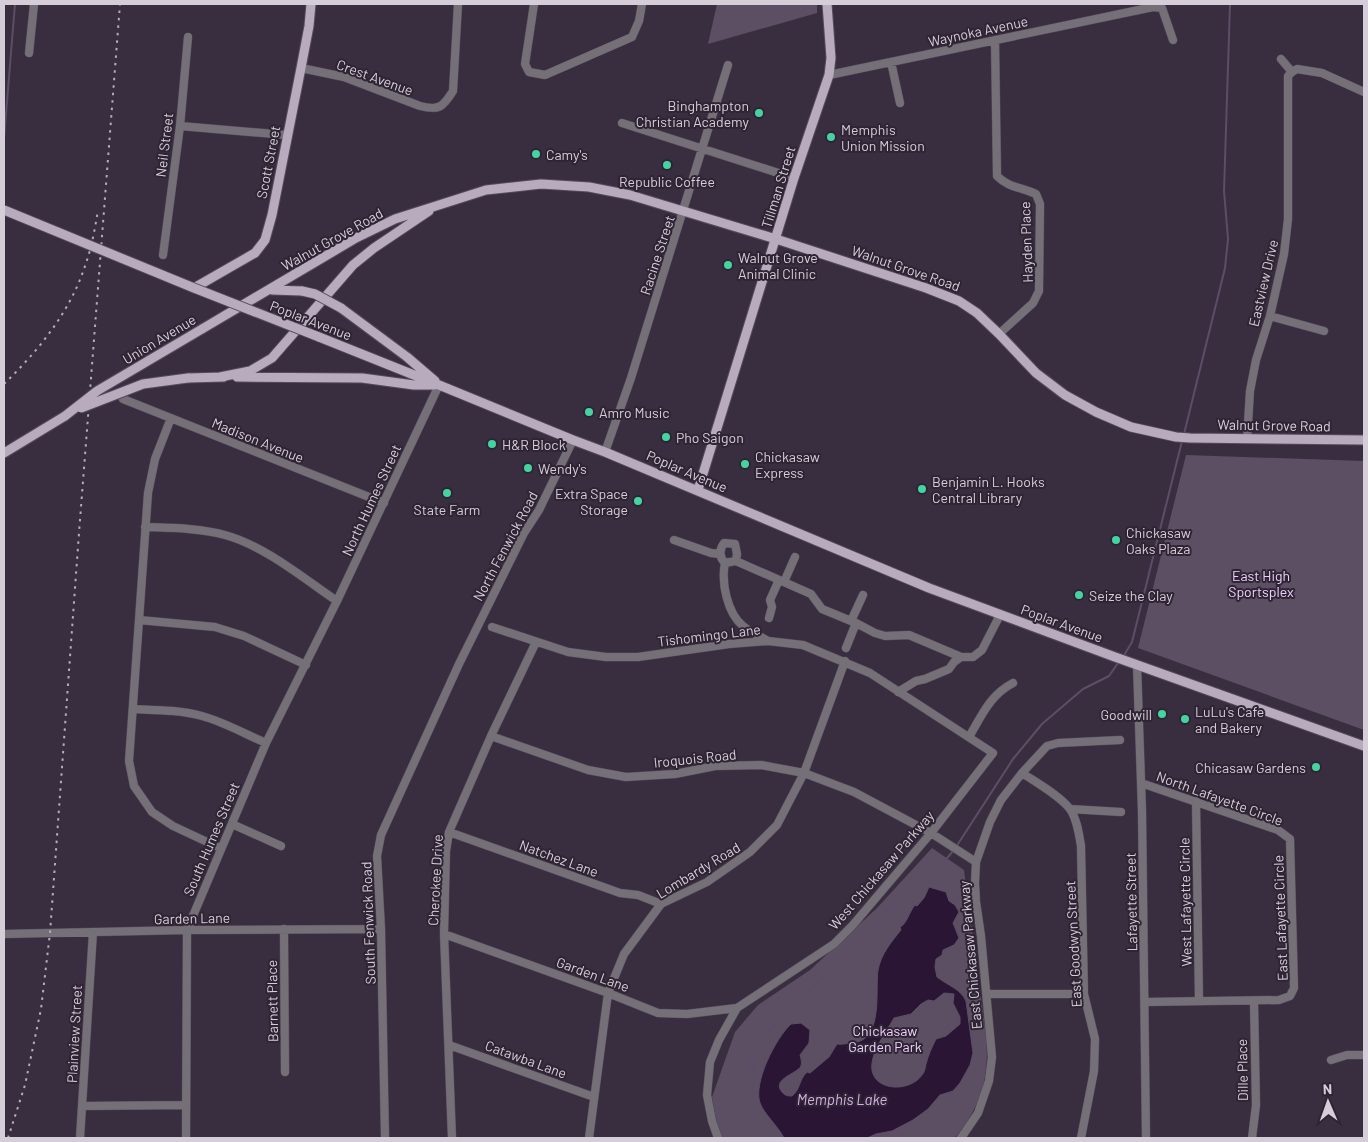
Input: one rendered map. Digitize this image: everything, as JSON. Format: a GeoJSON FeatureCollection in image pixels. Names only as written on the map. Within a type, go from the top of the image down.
{"type":"FeatureCollection","features":[{"type":"Feature","properties":{"kind":"main road","name":"Scott Street"},"geometry":{"type":"LineString","coordinates":[[194,288],[255,253],[265,240],[272,215],[301,68],[311,4]]}},
{"type":"Feature","properties":{"kind":"main road","name":"Tillman Street"},"geometry":{"type":"LineString","coordinates":[[698,490],[794,178],[829,75],[831,58],[827,4]]}},
{"type":"Feature","properties":{"kind":"main road","name":"Walnut Grove Road"},"geometry":{"type":"LineString","coordinates":[[269,290],[356,238],[395,219],[438,205],[486,190],[541,184],[589,187],[630,195],[776,239],[926,288],[959,301],[977,313],[1036,373],[1064,395],[1096,412],[1132,427],[1176,437],[1190,438],[1364,440]]}},
{"type":"Feature","properties":{"kind":"main road","name":"Walnut Grove Road"},"geometry":{"type":"LineString","coordinates":[[220,377],[250,371],[272,358],[353,266],[374,248],[438,205]]}},
{"type":"Feature","properties":{"kind":"main road","name":"Poplar Avenue"},"geometry":{"type":"LineString","coordinates":[[4,210],[698,490],[929,588],[1364,746]]}},
{"type":"Feature","properties":{"kind":"main road"},"geometry":{"type":"LineString","coordinates":[[269,290],[286,289],[302,291],[328,300],[407,357],[439,385]]}},
{"type":"Feature","properties":{"kind":"main road","name":"Union Avenue"},"geometry":{"type":"LineString","coordinates":[[4,453],[65,416],[98,391],[269,290]]}},
{"type":"Feature","properties":{"kind":"main road"},"geometry":{"type":"LineString","coordinates":[[220,377],[362,378],[414,385],[439,385]]}},
{"type":"Feature","properties":{"kind":"main road","name":"Union Avenue"},"geometry":{"type":"LineString","coordinates":[[65,416],[131,388],[152,382],[220,377]]}},
{"type":"Feature","properties":{"kind":"street"},"geometry":{"type":"LineString","coordinates":[[29,53],[34,4]]}},
{"type":"Feature","properties":{"kind":"street","name":"Crest Avenue"},"geometry":{"type":"LineString","coordinates":[[301,68],[344,77],[429,109],[440,108],[453,91],[458,4]]}},
{"type":"Feature","properties":{"kind":"street"},"geometry":{"type":"LineString","coordinates":[[534,4],[525,64],[529,72],[545,75],[632,38],[640,21],[642,4]]}},
{"type":"Feature","properties":{"kind":"street","name":"Waynoka Avenue"},"geometry":{"type":"LineString","coordinates":[[829,75],[1153,7],[1162,8],[1173,40]]}},
{"type":"Feature","properties":{"kind":"street","name":"Neil Street"},"geometry":{"type":"LineString","coordinates":[[164,255],[180,126],[188,37]]}},
{"type":"Feature","properties":{"kind":"street","name":"Hayden Place"},"geometry":{"type":"LineString","coordinates":[[995,40],[997,176],[1005,185],[1025,189],[1036,194],[1040,204],[1040,291],[1033,303],[999,334]]}},
{"type":"Feature","properties":{"kind":"street"},"geometry":{"type":"LineString","coordinates":[[1280,59],[1292,72],[1297,69],[1322,73],[1364,92]]}},
{"type":"Feature","properties":{"kind":"street"},"geometry":{"type":"LineString","coordinates":[[891,62],[900,103]]}},
{"type":"Feature","properties":{"kind":"street","name":"Racine Street"},"geometry":{"type":"LineString","coordinates":[[605,452],[631,378],[728,65]]}},
{"type":"Feature","properties":{"kind":"street","name":"Eastview Drive"},"geometry":{"type":"LineString","coordinates":[[1248,439],[1250,391],[1256,360],[1270,316],[1284,254],[1288,219],[1288,76],[1292,72]]}},
{"type":"Feature","properties":{"kind":"street"},"geometry":{"type":"LineString","coordinates":[[622,123],[794,178]]}},
{"type":"Feature","properties":{"kind":"street"},"geometry":{"type":"LineString","coordinates":[[180,126],[287,135]]}},
{"type":"Feature","properties":{"kind":"street"},"geometry":{"type":"LineString","coordinates":[[1270,316],[1324,331]]}},
{"type":"Feature","properties":{"kind":"street","name":"North Humes Street"},"geometry":{"type":"LineString","coordinates":[[325,625],[439,385]]}},
{"type":"Feature","properties":{"kind":"street","name":"Madison Avenue"},"geometry":{"type":"LineString","coordinates":[[123,399],[384,503]]}},
{"type":"Feature","properties":{"kind":"street"},"geometry":{"type":"LineString","coordinates":[[171,418],[155,459],[148,493],[129,761],[134,786],[152,812],[173,826],[220,848]]}},
{"type":"Feature","properties":{"kind":"street","name":"North Fenwick Road"},"geometry":{"type":"LineString","coordinates":[[458,664],[524,533],[539,510],[573,440]]}},
{"type":"Feature","properties":{"kind":"street"},"geometry":{"type":"LineString","coordinates":[[145,527],[192,529],[225,535],[257,548],[337,602]]}},
{"type":"Feature","properties":{"kind":"street"},"geometry":{"type":"LineString","coordinates":[[674,540],[711,553],[720,554]]}},
{"type":"Feature","properties":{"kind":"street"},"geometry":{"type":"LineString","coordinates":[[736,561],[735,544],[724,543],[720,554],[725,563],[723,575],[729,606],[742,626],[768,641]]}},
{"type":"Feature","properties":{"kind":"street"},"geometry":{"type":"LineString","coordinates":[[769,618],[772,607],[770,600],[795,557]]}},
{"type":"Feature","properties":{"kind":"street"},"geometry":{"type":"LineString","coordinates":[[725,563],[736,561],[811,594],[822,609],[875,633],[885,636],[909,635],[962,657],[973,657],[982,650],[1000,615]]}},
{"type":"Feature","properties":{"kind":"street"},"geometry":{"type":"LineString","coordinates":[[846,648],[863,595]]}},
{"type":"Feature","properties":{"kind":"street"},"geometry":{"type":"LineString","coordinates":[[139,620],[215,627],[244,636],[306,665]]}},
{"type":"Feature","properties":{"kind":"street","name":"South Humes Street"},"geometry":{"type":"LineString","coordinates":[[186,1138],[187,930],[220,848],[266,743],[325,625]]}},
{"type":"Feature","properties":{"kind":"street","name":"Tishomingo Lane"},"geometry":{"type":"LineString","coordinates":[[492,627],[583,655],[617,658],[768,641],[803,644],[870,673],[993,753]]}},
{"type":"Feature","properties":{"kind":"street","name":"Cherokee Drive"},"geometry":{"type":"LineString","coordinates":[[452,1138],[444,934],[446,851],[449,832],[491,736],[536,642]]}},
{"type":"Feature","properties":{"kind":"street"},"geometry":{"type":"LineString","coordinates":[[898,692],[916,681],[949,668],[962,657]]}},
{"type":"Feature","properties":{"kind":"street","name":"Lombardy Road"},"geometry":{"type":"LineString","coordinates":[[590,1138],[608,993],[624,954],[661,904],[707,882],[750,852],[777,825],[804,773],[844,662]]}},
{"type":"Feature","properties":{"kind":"street","name":"South Fenwick Road"},"geometry":{"type":"LineString","coordinates":[[385,1138],[378,856],[382,836],[458,664]]}},
{"type":"Feature","properties":{"kind":"street","name":"Lafayette Street"},"geometry":{"type":"LineString","coordinates":[[1137,664],[1141,783],[1146,1138]]}},
{"type":"Feature","properties":{"kind":"street"},"geometry":{"type":"LineString","coordinates":[[969,737],[987,705],[1000,690],[1013,683]]}},
{"type":"Feature","properties":{"kind":"street"},"geometry":{"type":"LineString","coordinates":[[133,708],[174,711],[201,716],[222,723],[266,743]]}},
{"type":"Feature","properties":{"kind":"street","name":"Iroquois Road"},"geometry":{"type":"LineString","coordinates":[[491,736],[588,770],[626,777],[675,774],[715,766],[762,765],[804,773],[854,792],[931,833],[976,862]]}},
{"type":"Feature","properties":{"kind":"street","name":"East Chickasaw Parkway"},"geometry":{"type":"LineString","coordinates":[[961,1138],[978,1113],[989,1081],[992,1057],[976,902],[976,862],[990,822],[1001,800],[1022,773],[1047,746],[1058,743],[1120,740]]}},
{"type":"Feature","properties":{"kind":"street","name":"West Chickasaw Parkway"},"geometry":{"type":"LineString","coordinates":[[718,1138],[712,1121],[707,1095],[710,1062],[719,1040],[737,1008],[834,944],[852,926],[931,833],[993,753]]}},
{"type":"Feature","properties":{"kind":"street"},"geometry":{"type":"LineString","coordinates":[[1022,773],[1050,792],[1070,809],[1121,812]]}},
{"type":"Feature","properties":{"kind":"street","name":"North Lafayette Circle"},"geometry":{"type":"LineString","coordinates":[[1141,783],[1278,830],[1290,839]]}},
{"type":"Feature","properties":{"kind":"street","name":"West Lafayette Circle"},"geometry":{"type":"LineString","coordinates":[[1196,802],[1199,1001]]}},
{"type":"Feature","properties":{"kind":"street","name":"East Goodwyn Street"},"geometry":{"type":"LineString","coordinates":[[1070,809],[1078,828],[1081,846],[1084,994],[1094,1039],[1094,1071],[1081,1138]]}},
{"type":"Feature","properties":{"kind":"street"},"geometry":{"type":"LineString","coordinates":[[232,824],[281,846]]}},
{"type":"Feature","properties":{"kind":"street","name":"Natchez Lane"},"geometry":{"type":"LineString","coordinates":[[449,832],[620,893],[638,895],[661,904]]}},
{"type":"Feature","properties":{"kind":"street","name":"East Lafayette Circle"},"geometry":{"type":"LineString","coordinates":[[1254,1001],[1284,999],[1290,996],[1294,988],[1290,839]]}},
{"type":"Feature","properties":{"kind":"street","name":"Barnett Place"},"geometry":{"type":"LineString","coordinates":[[284,929],[285,1072]]}},
{"type":"Feature","properties":{"kind":"street","name":"Garden Lane"},"geometry":{"type":"LineString","coordinates":[[4,934],[187,930],[381,929]]}},
{"type":"Feature","properties":{"kind":"street","name":"Plainview Street"},"geometry":{"type":"LineString","coordinates":[[80,1138],[93,932]]}},
{"type":"Feature","properties":{"kind":"street","name":"Garden Lane"},"geometry":{"type":"LineString","coordinates":[[444,934],[658,1013],[687,1014],[737,1008]]}},
{"type":"Feature","properties":{"kind":"street"},"geometry":{"type":"LineString","coordinates":[[987,994],[1084,994]]}},
{"type":"Feature","properties":{"kind":"street"},"geometry":{"type":"LineString","coordinates":[[1145,1002],[1254,1001]]}},
{"type":"Feature","properties":{"kind":"street","name":"Dille Place"},"geometry":{"type":"LineString","coordinates":[[1252,1138],[1256,1105],[1254,1001]]}},
{"type":"Feature","properties":{"kind":"street","name":"Catawba Lane"},"geometry":{"type":"LineString","coordinates":[[449,1045],[594,1097]]}},
{"type":"Feature","properties":{"kind":"street"},"geometry":{"type":"LineString","coordinates":[[1331,1060],[1347,1055],[1364,1055]]}},
{"type":"Feature","properties":{"kind":"street"},"geometry":{"type":"LineString","coordinates":[[82,1106],[186,1104]]}},
{"type":"Feature","properties":{"kind":"green space"},"geometry":{"type":"Polygon","coordinates":[[[717,4],[817,4],[817,13],[708,44],[717,4]]]}},
{"type":"Feature","properties":{"kind":"green space","name":"East High Sportsplex"},"geometry":{"type":"Polygon","coordinates":[[[1186,455],[1364,461],[1364,730],[1138,648],[1186,455]]]}},
{"type":"Feature","properties":{"kind":"green space","name":"Chickasaw Garden Park"},"geometry":{"type":"Polygon","coordinates":[[[932,848],[964,870],[986,1036],[985,1078],[977,1102],[964,1126],[955,1138],[722,1138],[712,1097],[735,1032],[758,1005],[810,970],[877,908],[932,848]]]}},
{"type":"Feature","properties":{"kind":"water","name":"Memphis Lake"},"geometry":{"type":"Polygon","coordinates":[[[929,887],[946,892],[949,901],[955,905],[959,912],[953,923],[959,938],[954,945],[943,950],[942,955],[936,959],[935,967],[937,977],[957,990],[966,1001],[973,1053],[970,1065],[960,1083],[953,1091],[940,1095],[928,1109],[913,1120],[892,1131],[867,1138],[784,1138],[762,1107],[759,1094],[767,1061],[779,1039],[791,1024],[801,1023],[810,1030],[809,1043],[800,1055],[801,1066],[782,1080],[779,1087],[787,1096],[792,1096],[797,1091],[807,1072],[810,1073],[829,1057],[837,1044],[862,1040],[869,1034],[876,1013],[878,970],[882,959],[915,905],[917,906],[924,898],[929,887]],[[944,993],[934,1001],[928,1000],[921,1004],[911,1014],[894,1018],[873,1057],[872,1072],[876,1079],[891,1087],[899,1087],[916,1081],[922,1075],[936,1039],[946,1036],[960,1024],[960,1017],[953,1003],[954,994],[944,993]]]}},
{"type":"Feature","properties":{"kind":"waterway"},"geometry":{"type":"LineString","coordinates":[[4,138],[15,4]]}},
{"type":"Feature","properties":{"kind":"waterway"},"geometry":{"type":"LineString","coordinates":[[1184,434],[1225,268],[1228,239],[1224,191],[1230,4]]}},
{"type":"Feature","properties":{"kind":"waterway"},"geometry":{"type":"LineString","coordinates":[[1123,657],[1132,642],[1182,441]]}},
{"type":"Feature","properties":{"kind":"waterway"},"geometry":{"type":"LineString","coordinates":[[956,847],[1013,759],[1042,724],[1083,689],[1109,676],[1118,663]]}},
{"type":"Feature","properties":{"kind":"waterway"},"geometry":{"type":"LineString","coordinates":[[753,1138],[751,1080],[757,1049],[772,1027],[790,1007],[852,952],[917,882],[943,863],[953,851]]}},
{"type":"Feature","properties":{"kind":"railway"},"geometry":{"type":"LineString","coordinates":[[8,1138],[25,1085],[41,1009],[50,933],[120,4]]}},
{"type":"Feature","properties":{"kind":"railway"},"geometry":{"type":"LineString","coordinates":[[4,384],[29,358],[52,329],[72,297],[88,257],[98,210]]}},
{"type":"Feature","properties":{"kind":"place","name":"Binghampton Christian Academy"},"geometry":{"type":"Point","coordinates":[759,113]}},
{"type":"Feature","properties":{"kind":"place","name":"Memphis Union Mission"},"geometry":{"type":"Point","coordinates":[831,137]}},
{"type":"Feature","properties":{"kind":"place","name":"Camy's"},"geometry":{"type":"Point","coordinates":[536,154]}},
{"type":"Feature","properties":{"kind":"place","name":"Republic Coffee"},"geometry":{"type":"Point","coordinates":[667,165]}},
{"type":"Feature","properties":{"kind":"place","name":"Walnut Grove Animal Clinic"},"geometry":{"type":"Point","coordinates":[728,265]}},
{"type":"Feature","properties":{"kind":"place","name":"Amro Music"},"geometry":{"type":"Point","coordinates":[589,412]}},
{"type":"Feature","properties":{"kind":"place","name":"Pho Saigon"},"geometry":{"type":"Point","coordinates":[666,437]}},
{"type":"Feature","properties":{"kind":"place","name":"H&R Block"},"geometry":{"type":"Point","coordinates":[492,444]}},
{"type":"Feature","properties":{"kind":"place","name":"Chickasaw Express"},"geometry":{"type":"Point","coordinates":[745,464]}},
{"type":"Feature","properties":{"kind":"place","name":"Wendy's"},"geometry":{"type":"Point","coordinates":[528,468]}},
{"type":"Feature","properties":{"kind":"place","name":"Benjamin L. Hooks Central Library"},"geometry":{"type":"Point","coordinates":[922,489]}},
{"type":"Feature","properties":{"kind":"place","name":"State Farm"},"geometry":{"type":"Point","coordinates":[447,493]}},
{"type":"Feature","properties":{"kind":"place","name":"Extra Space Storage"},"geometry":{"type":"Point","coordinates":[638,501]}},
{"type":"Feature","properties":{"kind":"place","name":"Chickasaw Oaks Plaza"},"geometry":{"type":"Point","coordinates":[1116,540]}},
{"type":"Feature","properties":{"kind":"place","name":"Seize the Clay"},"geometry":{"type":"Point","coordinates":[1079,595]}},
{"type":"Feature","properties":{"kind":"place","name":"Goodwill"},"geometry":{"type":"Point","coordinates":[1162,714]}},
{"type":"Feature","properties":{"kind":"place","name":"LuLu's Cafe and Bakery"},"geometry":{"type":"Point","coordinates":[1185,719]}},
{"type":"Feature","properties":{"kind":"place","name":"Chicasaw Gardens"},"geometry":{"type":"Point","coordinates":[1316,767]}}]}
